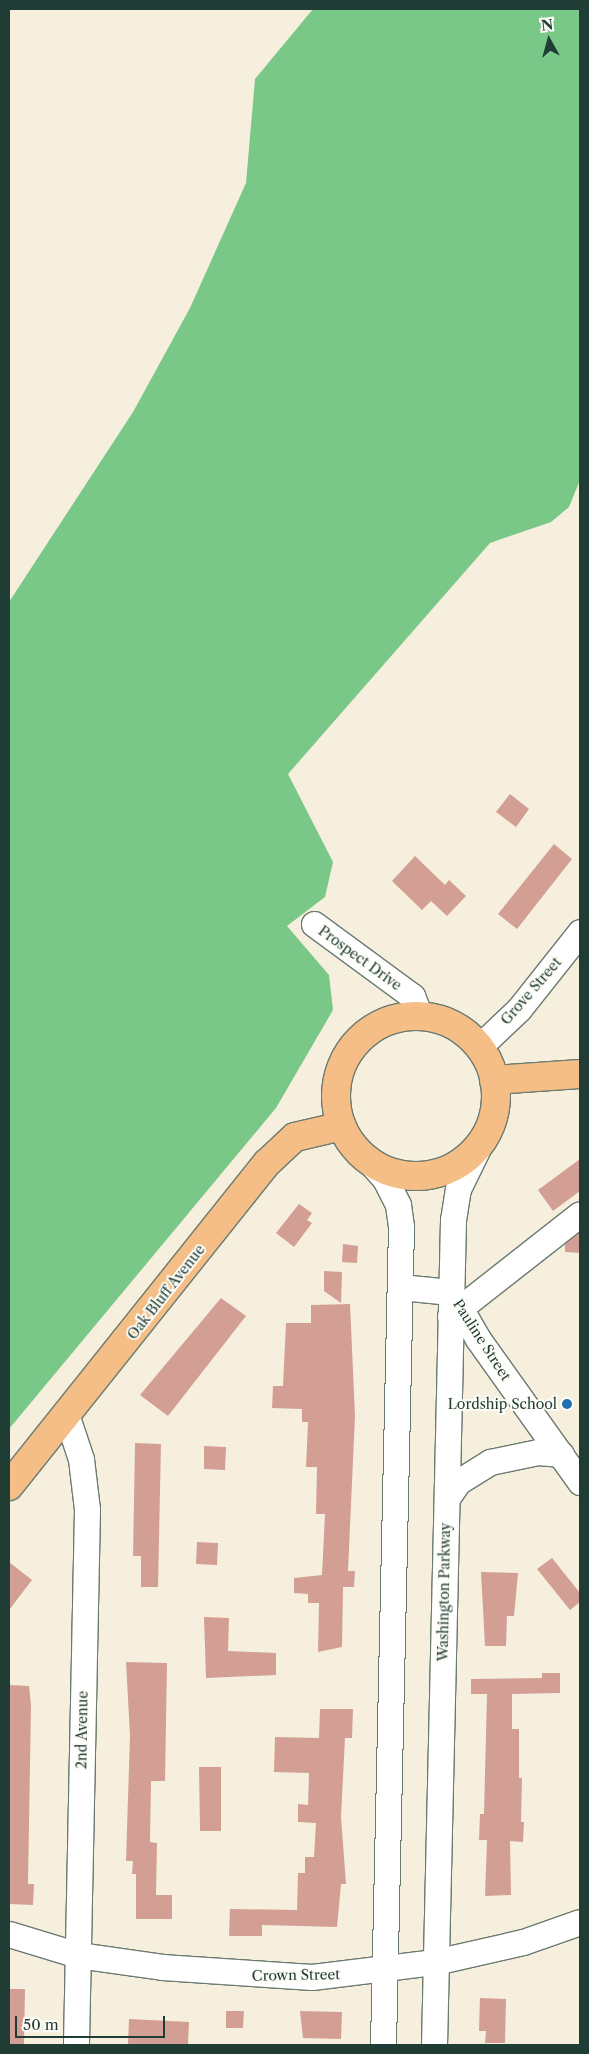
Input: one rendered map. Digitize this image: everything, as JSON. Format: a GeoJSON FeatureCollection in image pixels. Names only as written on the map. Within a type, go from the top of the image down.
{"type":"FeatureCollection","features":[{"type":"Feature","properties":{"kind":"main road"},"geometry":{"type":"LineString","coordinates":[[420,1016],[442,1021],[479,1047],[494,1080],[491,1124],[480,1144],[457,1165],[428,1175],[396,1174],[368,1160],[342,1126],[337,1082],[353,1048],[376,1027],[420,1016]]}},
{"type":"Feature","properties":{"kind":"main road"},"geometry":{"type":"LineString","coordinates":[[494,1080],[580,1074]]}},
{"type":"Feature","properties":{"kind":"main road","name":"Oak Bluff Avenue"},"geometry":{"type":"LineString","coordinates":[[9,1486],[67,1417],[267,1164],[295,1136],[342,1126]]}},
{"type":"Feature","properties":{"kind":"street","name":"Prospect Drive"},"geometry":{"type":"LineString","coordinates":[[314,924],[412,996],[420,1016]]}},
{"type":"Feature","properties":{"kind":"street","name":"Grove Street"},"geometry":{"type":"LineString","coordinates":[[479,1047],[519,1010],[580,932]]}},
{"type":"Feature","properties":{"kind":"street","name":"Washington Parkway"},"geometry":{"type":"LineString","coordinates":[[434,2045],[447,1498],[458,1189],[480,1144]]}},
{"type":"Feature","properties":{"kind":"street"},"geometry":{"type":"LineString","coordinates":[[368,1160],[385,1180],[398,1205],[400,1286],[383,2045]]}},
{"type":"Feature","properties":{"kind":"street"},"geometry":{"type":"LineString","coordinates":[[454,1306],[580,1214]]}},
{"type":"Feature","properties":{"kind":"street","name":"Pauline Street"},"geometry":{"type":"LineString","coordinates":[[400,1286],[454,1306],[580,1482]]}},
{"type":"Feature","properties":{"kind":"street","name":"2nd Avenue"},"geometry":{"type":"LineString","coordinates":[[67,1417],[81,1459],[87,1509],[76,2045]]}},
{"type":"Feature","properties":{"kind":"street"},"geometry":{"type":"LineString","coordinates":[[447,1498],[458,1482],[490,1462],[538,1452],[561,1454]]}},
{"type":"Feature","properties":{"kind":"street","name":"Crown Street"},"geometry":{"type":"LineString","coordinates":[[9,1934],[78,1955],[263,1977],[385,1970],[435,1962],[523,1942],[580,1922]]}},
{"type":"Feature","properties":{"kind":"green space"},"geometry":{"type":"Polygon","coordinates":[[[313,9],[580,9],[580,480],[569,507],[551,522],[490,543],[288,774],[333,862],[325,897],[287,926],[329,975],[333,1010],[276,1108],[9,1429],[9,602],[133,412],[190,308],[246,183],[255,79],[313,9]]]}},
{"type":"Feature","properties":{"kind":"building"},"geometry":{"type":"Polygon","coordinates":[[[510,794],[529,809],[516,827],[496,812],[510,794]]]}},
{"type":"Feature","properties":{"kind":"building"},"geometry":{"type":"Polygon","coordinates":[[[554,844],[572,859],[517,929],[498,914],[554,844]]]}},
{"type":"Feature","properties":{"kind":"building"},"geometry":{"type":"Polygon","coordinates":[[[415,856],[445,885],[449,880],[466,896],[447,916],[431,901],[422,910],[392,881],[415,856]]]}},
{"type":"Feature","properties":{"kind":"building"},"geometry":{"type":"Polygon","coordinates":[[[580,1159],[580,1191],[553,1211],[538,1190],[580,1159]]]}},
{"type":"Feature","properties":{"kind":"building"},"geometry":{"type":"Polygon","coordinates":[[[299,1204],[312,1213],[307,1220],[312,1223],[294,1247],[276,1233],[299,1204]]]}},
{"type":"Feature","properties":{"kind":"building"},"geometry":{"type":"Polygon","coordinates":[[[580,1232],[580,1253],[565,1252],[565,1244],[580,1232]]]}},
{"type":"Feature","properties":{"kind":"building"},"geometry":{"type":"Polygon","coordinates":[[[343,1244],[358,1246],[357,1263],[342,1262],[343,1244]]]}},
{"type":"Feature","properties":{"kind":"building"},"geometry":{"type":"Polygon","coordinates":[[[324,1271],[342,1272],[341,1303],[324,1291],[324,1271]]]}},
{"type":"Feature","properties":{"kind":"building"},"geometry":{"type":"Polygon","coordinates":[[[221,1298],[246,1316],[168,1416],[140,1395],[221,1298]]]}},
{"type":"Feature","properties":{"kind":"building"},"geometry":{"type":"Polygon","coordinates":[[[350,1304],[355,1416],[348,1571],[355,1571],[354,1587],[343,1587],[342,1647],[318,1652],[319,1603],[308,1603],[308,1594],[294,1593],[294,1578],[322,1575],[325,1514],[316,1514],[317,1467],[306,1467],[308,1422],[302,1422],[302,1409],[272,1408],[273,1386],[283,1386],[286,1323],[311,1323],[311,1305],[350,1304]]]}},
{"type":"Feature","properties":{"kind":"building"},"geometry":{"type":"Polygon","coordinates":[[[135,1443],[161,1444],[158,1587],[141,1587],[141,1556],[133,1556],[135,1443]]]}},
{"type":"Feature","properties":{"kind":"building"},"geometry":{"type":"Polygon","coordinates":[[[204,1446],[226,1447],[225,1470],[204,1469],[204,1446]]]}},
{"type":"Feature","properties":{"kind":"building"},"geometry":{"type":"Polygon","coordinates":[[[197,1542],[218,1543],[217,1565],[196,1564],[197,1542]]]}},
{"type":"Feature","properties":{"kind":"building"},"geometry":{"type":"Polygon","coordinates":[[[552,1558],[580,1593],[580,1602],[570,1610],[537,1569],[552,1558]]]}},
{"type":"Feature","properties":{"kind":"building"},"geometry":{"type":"Polygon","coordinates":[[[9,1562],[32,1580],[9,1610],[9,1562]]]}},
{"type":"Feature","properties":{"kind":"building"},"geometry":{"type":"Polygon","coordinates":[[[481,1572],[518,1573],[514,1616],[507,1616],[506,1646],[485,1646],[481,1572]]]}},
{"type":"Feature","properties":{"kind":"building"},"geometry":{"type":"Polygon","coordinates":[[[204,1617],[229,1618],[228,1651],[276,1653],[276,1675],[206,1678],[204,1617]]]}},
{"type":"Feature","properties":{"kind":"building"},"geometry":{"type":"Polygon","coordinates":[[[126,1662],[167,1663],[165,1781],[151,1781],[150,1842],[157,1843],[156,1895],[172,1895],[172,1919],[136,1919],[136,1874],[132,1874],[133,1861],[126,1861],[130,1736],[126,1662]]]}},
{"type":"Feature","properties":{"kind":"building"},"geometry":{"type":"Polygon","coordinates":[[[542,1673],[560,1673],[560,1693],[512,1694],[512,1729],[519,1729],[519,1778],[522,1778],[521,1822],[524,1822],[523,1842],[510,1841],[511,1895],[485,1896],[487,1840],[479,1840],[480,1814],[484,1814],[487,1694],[471,1694],[471,1679],[542,1678],[542,1673]]]}},
{"type":"Feature","properties":{"kind":"building"},"geometry":{"type":"Polygon","coordinates":[[[9,1685],[29,1686],[31,1705],[28,1884],[34,1884],[33,1905],[9,1904],[9,1685]]]}},
{"type":"Feature","properties":{"kind":"building"},"geometry":{"type":"Polygon","coordinates":[[[320,1709],[353,1709],[352,1738],[345,1738],[341,1817],[346,1884],[341,1884],[337,1927],[262,1925],[262,1936],[229,1936],[230,1909],[297,1910],[298,1873],[305,1873],[305,1857],[314,1857],[316,1823],[298,1822],[298,1804],[308,1805],[309,1773],[274,1772],[275,1737],[319,1738],[320,1709]]]}},
{"type":"Feature","properties":{"kind":"building"},"geometry":{"type":"Polygon","coordinates":[[[199,1767],[221,1767],[221,1831],[200,1831],[199,1767]]]}},
{"type":"Feature","properties":{"kind":"building"},"geometry":{"type":"Polygon","coordinates":[[[9,1989],[25,1989],[24,2045],[9,2045],[9,1989]]]}},
{"type":"Feature","properties":{"kind":"building"},"geometry":{"type":"Polygon","coordinates":[[[480,1998],[506,1999],[505,2043],[485,2043],[486,2031],[479,2031],[480,1998]]]}},
{"type":"Feature","properties":{"kind":"building"},"geometry":{"type":"Polygon","coordinates":[[[226,2011],[244,2011],[243,2028],[226,2028],[226,2011]]]}},
{"type":"Feature","properties":{"kind":"building"},"geometry":{"type":"Polygon","coordinates":[[[300,2011],[342,2012],[341,2039],[303,2038],[300,2011]]]}},
{"type":"Feature","properties":{"kind":"building"},"geometry":{"type":"Polygon","coordinates":[[[129,2019],[189,2022],[188,2045],[128,2045],[129,2019]]]}},
{"type":"Feature","properties":{"kind":"place","name":"Lordship School"},"geometry":{"type":"Point","coordinates":[567,1404]}}]}
